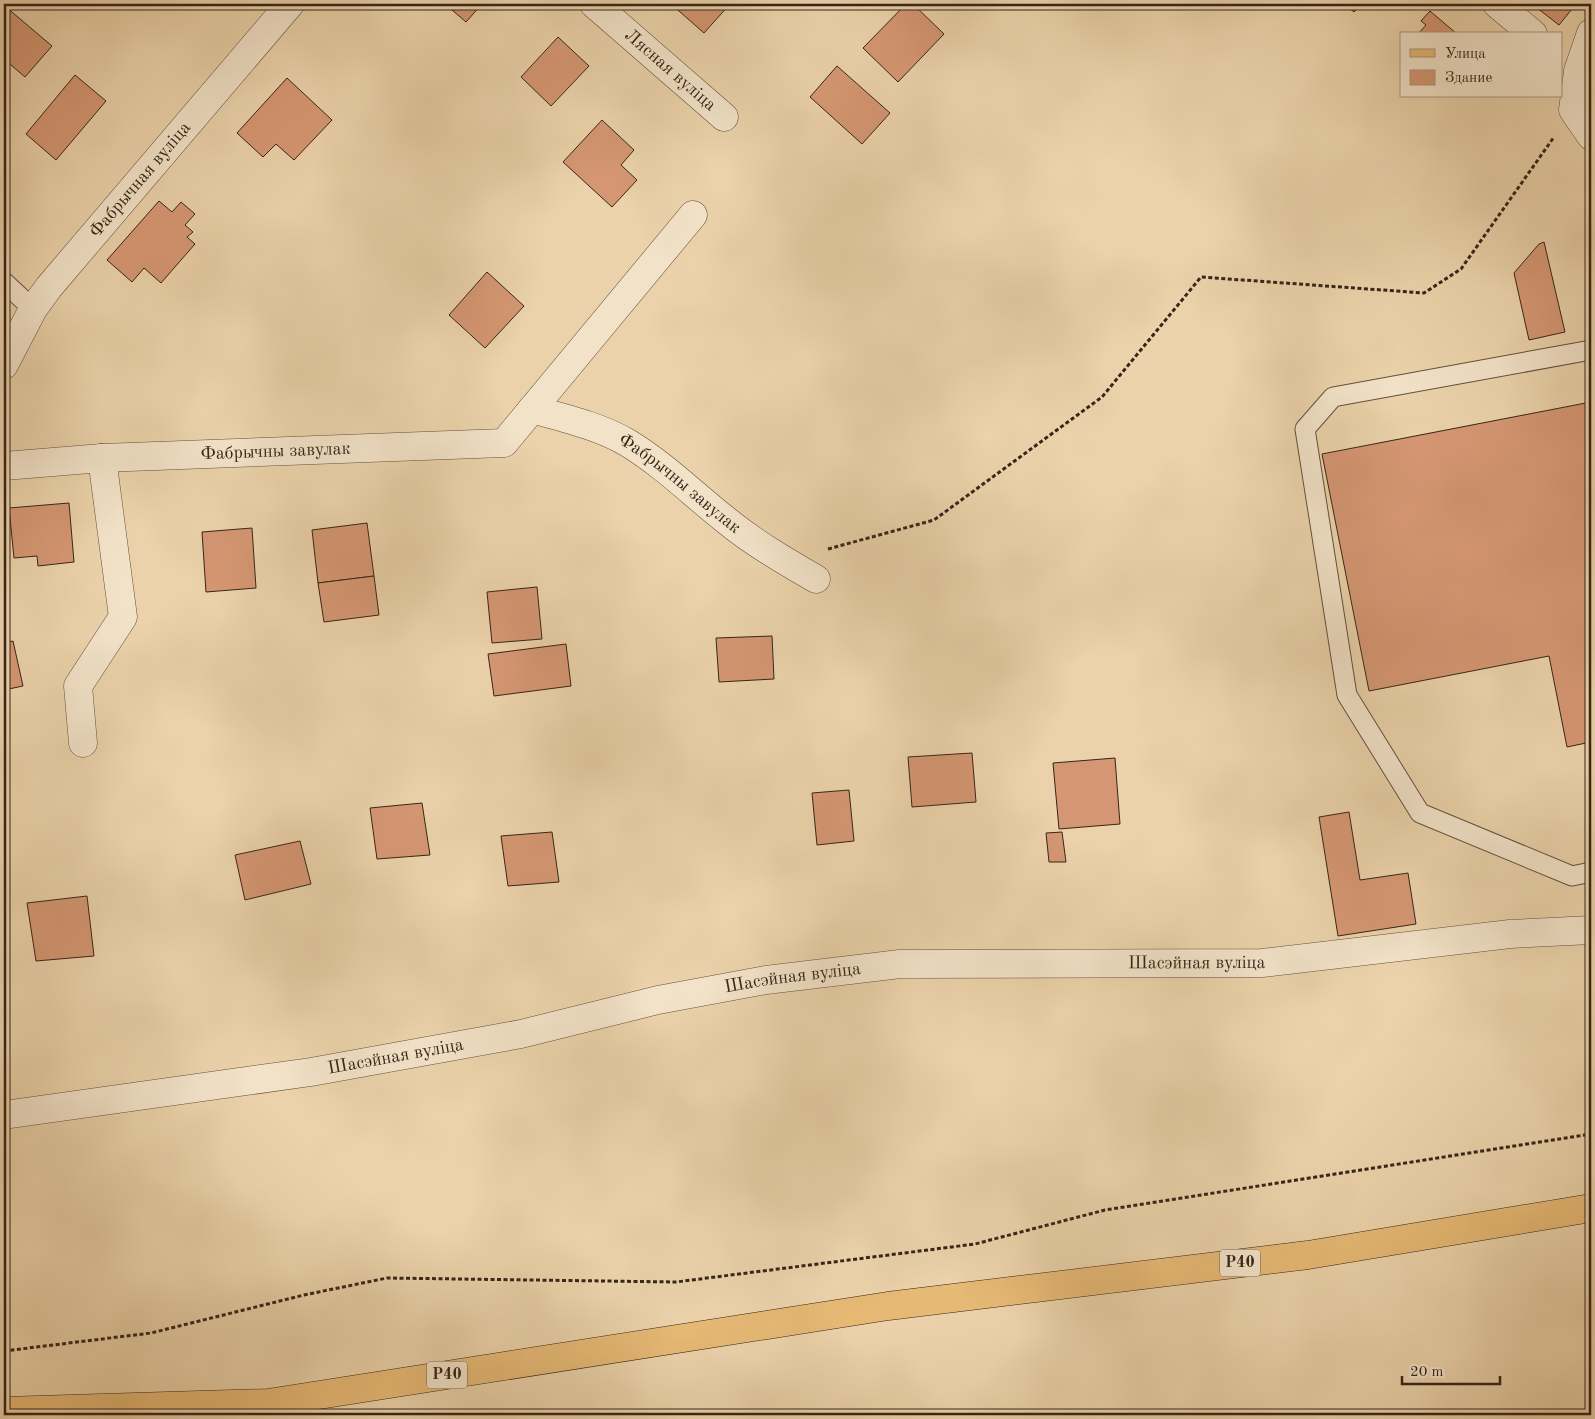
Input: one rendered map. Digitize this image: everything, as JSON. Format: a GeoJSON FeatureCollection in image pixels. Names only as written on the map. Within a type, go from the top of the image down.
{"type":"FeatureCollection","features":[{"type":"Feature","properties":{"kind":"main road","name":"Р40"},"geometry":{"type":"LineString","coordinates":[[4,1411],[268,1404],[888,1306],[1308,1255],[1591,1208]]}},
{"type":"Feature","properties":{"kind":"street","name":"Фабрычная вуліца"},"geometry":{"type":"LineString","coordinates":[[4,365],[33,309],[64,268],[290,4]]}},
{"type":"Feature","properties":{"kind":"street","name":"Лясная вуліца"},"geometry":{"type":"LineString","coordinates":[[594,4],[724,117]]}},
{"type":"Feature","properties":{"kind":"street"},"geometry":{"type":"LineString","coordinates":[[1497,4],[1531,32]]}},
{"type":"Feature","properties":{"kind":"street"},"geometry":{"type":"LineString","coordinates":[[1591,33],[1569,64],[1573,110],[1591,136]]}},
{"type":"Feature","properties":{"kind":"street","name":"Фабрычны завулак"},"geometry":{"type":"LineString","coordinates":[[4,466],[102,458],[504,443],[693,215]]}},
{"type":"Feature","properties":{"kind":"street","name":"Фабрычны завулак"},"geometry":{"type":"LineString","coordinates":[[532,409],[584,423],[628,443],[670,473],[727,522],[785,561],[816,579]]}},
{"type":"Feature","properties":{"kind":"street"},"geometry":{"type":"LineString","coordinates":[[83,743],[78,686],[123,617],[102,458]]}},
{"type":"Feature","properties":{"kind":"street","name":"Шасэйная вуліца"},"geometry":{"type":"LineString","coordinates":[[4,1115],[311,1072],[521,1034],[658,1000],[766,980],[900,964],[1262,963],[1510,934],[1591,930]]}},
{"type":"Feature","properties":{"kind":"lane"},"geometry":{"type":"LineString","coordinates":[[4,282],[33,309]]}},
{"type":"Feature","properties":{"kind":"lane"},"geometry":{"type":"LineString","coordinates":[[1591,350],[1333,397],[1305,429],[1347,695],[1420,813],[1572,876],[1591,872]]}},
{"type":"Feature","properties":{"kind":"path"},"geometry":{"type":"LineString","coordinates":[[785,561],[934,520],[1102,397],[1201,277],[1424,293],[1460,269],[1573,110]]}},
{"type":"Feature","properties":{"kind":"path"},"geometry":{"type":"LineString","coordinates":[[4,1351],[151,1333],[304,1295],[387,1278],[676,1282],[975,1244],[1105,1210],[1591,1134]]}},
{"type":"Feature","properties":{"kind":"building"},"geometry":{"type":"Polygon","coordinates":[[[445,4],[482,4],[466,22],[445,4]]]}},
{"type":"Feature","properties":{"kind":"building"},"geometry":{"type":"Polygon","coordinates":[[[671,4],[730,4],[704,33],[671,4]]]}},
{"type":"Feature","properties":{"kind":"building"},"geometry":{"type":"Polygon","coordinates":[[[906,4],[913,4],[944,34],[898,82],[863,48],[906,4]]]}},
{"type":"Feature","properties":{"kind":"building"},"geometry":{"type":"Polygon","coordinates":[[[1344,4],[1362,4],[1354,12],[1344,4]]]}},
{"type":"Feature","properties":{"kind":"building"},"geometry":{"type":"Polygon","coordinates":[[[1532,4],[1576,4],[1559,25],[1532,4]]]}},
{"type":"Feature","properties":{"kind":"building"},"geometry":{"type":"Polygon","coordinates":[[[6,7],[52,46],[25,77],[4,59],[4,10],[6,7]]]}},
{"type":"Feature","properties":{"kind":"building"},"geometry":{"type":"Polygon","coordinates":[[[1430,11],[1455,32],[1420,32],[1426,25],[1421,21],[1430,11]]]}},
{"type":"Feature","properties":{"kind":"building"},"geometry":{"type":"Polygon","coordinates":[[[558,37],[589,66],[551,106],[521,77],[558,37]]]}},
{"type":"Feature","properties":{"kind":"building"},"geometry":{"type":"Polygon","coordinates":[[[837,66],[890,113],[862,144],[810,97],[837,66]]]}},
{"type":"Feature","properties":{"kind":"building"},"geometry":{"type":"Polygon","coordinates":[[[75,75],[106,101],[56,160],[26,134],[75,75]]]}},
{"type":"Feature","properties":{"kind":"building"},"geometry":{"type":"Polygon","coordinates":[[[287,78],[332,120],[294,160],[276,144],[263,157],[237,133],[287,78]]]}},
{"type":"Feature","properties":{"kind":"building"},"geometry":{"type":"Polygon","coordinates":[[[602,120],[634,150],[621,165],[637,180],[612,207],[563,162],[602,120]]]}},
{"type":"Feature","properties":{"kind":"building"},"geometry":{"type":"Polygon","coordinates":[[[159,201],[172,212],[181,202],[195,214],[185,225],[193,232],[187,237],[195,244],[161,283],[144,268],[132,282],[107,260],[159,201]]]}},
{"type":"Feature","properties":{"kind":"building"},"geometry":{"type":"Polygon","coordinates":[[[1544,242],[1565,332],[1529,340],[1514,273],[1539,244],[1544,242]]]}},
{"type":"Feature","properties":{"kind":"building"},"geometry":{"type":"Polygon","coordinates":[[[487,272],[524,306],[485,348],[449,315],[487,272]]]}},
{"type":"Feature","properties":{"kind":"building"},"geometry":{"type":"Polygon","coordinates":[[[1591,402],[1591,742],[1567,747],[1549,656],[1369,691],[1322,454],[1591,402]]]}},
{"type":"Feature","properties":{"kind":"building"},"geometry":{"type":"Polygon","coordinates":[[[69,503],[74,562],[38,566],[37,556],[14,558],[9,508],[69,503]]]}},
{"type":"Feature","properties":{"kind":"building"},"geometry":{"type":"Polygon","coordinates":[[[367,523],[374,576],[318,583],[312,530],[367,523]]]}},
{"type":"Feature","properties":{"kind":"building"},"geometry":{"type":"Polygon","coordinates":[[[252,528],[256,588],[206,592],[202,532],[252,528]]]}},
{"type":"Feature","properties":{"kind":"building"},"geometry":{"type":"Polygon","coordinates":[[[374,576],[379,615],[324,622],[318,583],[374,576]]]}},
{"type":"Feature","properties":{"kind":"building"},"geometry":{"type":"Polygon","coordinates":[[[537,587],[542,639],[492,643],[487,592],[537,587]]]}},
{"type":"Feature","properties":{"kind":"building"},"geometry":{"type":"Polygon","coordinates":[[[772,636],[774,679],[719,682],[716,638],[772,636]]]}},
{"type":"Feature","properties":{"kind":"building"},"geometry":{"type":"Polygon","coordinates":[[[13,641],[23,686],[4,690],[4,643],[13,641]]]}},
{"type":"Feature","properties":{"kind":"building"},"geometry":{"type":"Polygon","coordinates":[[[566,644],[571,686],[494,696],[488,654],[566,644]]]}},
{"type":"Feature","properties":{"kind":"building"},"geometry":{"type":"Polygon","coordinates":[[[972,753],[976,802],[912,807],[908,757],[972,753]]]}},
{"type":"Feature","properties":{"kind":"building"},"geometry":{"type":"Polygon","coordinates":[[[1115,758],[1120,824],[1059,829],[1053,763],[1115,758]]]}},
{"type":"Feature","properties":{"kind":"building"},"geometry":{"type":"Polygon","coordinates":[[[849,790],[854,841],[817,845],[812,793],[849,790]]]}},
{"type":"Feature","properties":{"kind":"building"},"geometry":{"type":"Polygon","coordinates":[[[422,803],[430,855],[377,859],[370,808],[422,803]]]}},
{"type":"Feature","properties":{"kind":"building"},"geometry":{"type":"Polygon","coordinates":[[[1349,812],[1360,880],[1408,873],[1416,924],[1338,936],[1319,817],[1349,812]]]}},
{"type":"Feature","properties":{"kind":"building"},"geometry":{"type":"Polygon","coordinates":[[[552,832],[559,882],[508,886],[501,836],[552,832]]]}},
{"type":"Feature","properties":{"kind":"building"},"geometry":{"type":"Polygon","coordinates":[[[1062,832],[1066,862],[1049,862],[1046,833],[1062,832]]]}},
{"type":"Feature","properties":{"kind":"building"},"geometry":{"type":"Polygon","coordinates":[[[300,841],[311,884],[245,900],[235,855],[300,841]]]}},
{"type":"Feature","properties":{"kind":"building"},"geometry":{"type":"Polygon","coordinates":[[[87,896],[94,956],[36,961],[27,903],[87,896]]]}}]}
